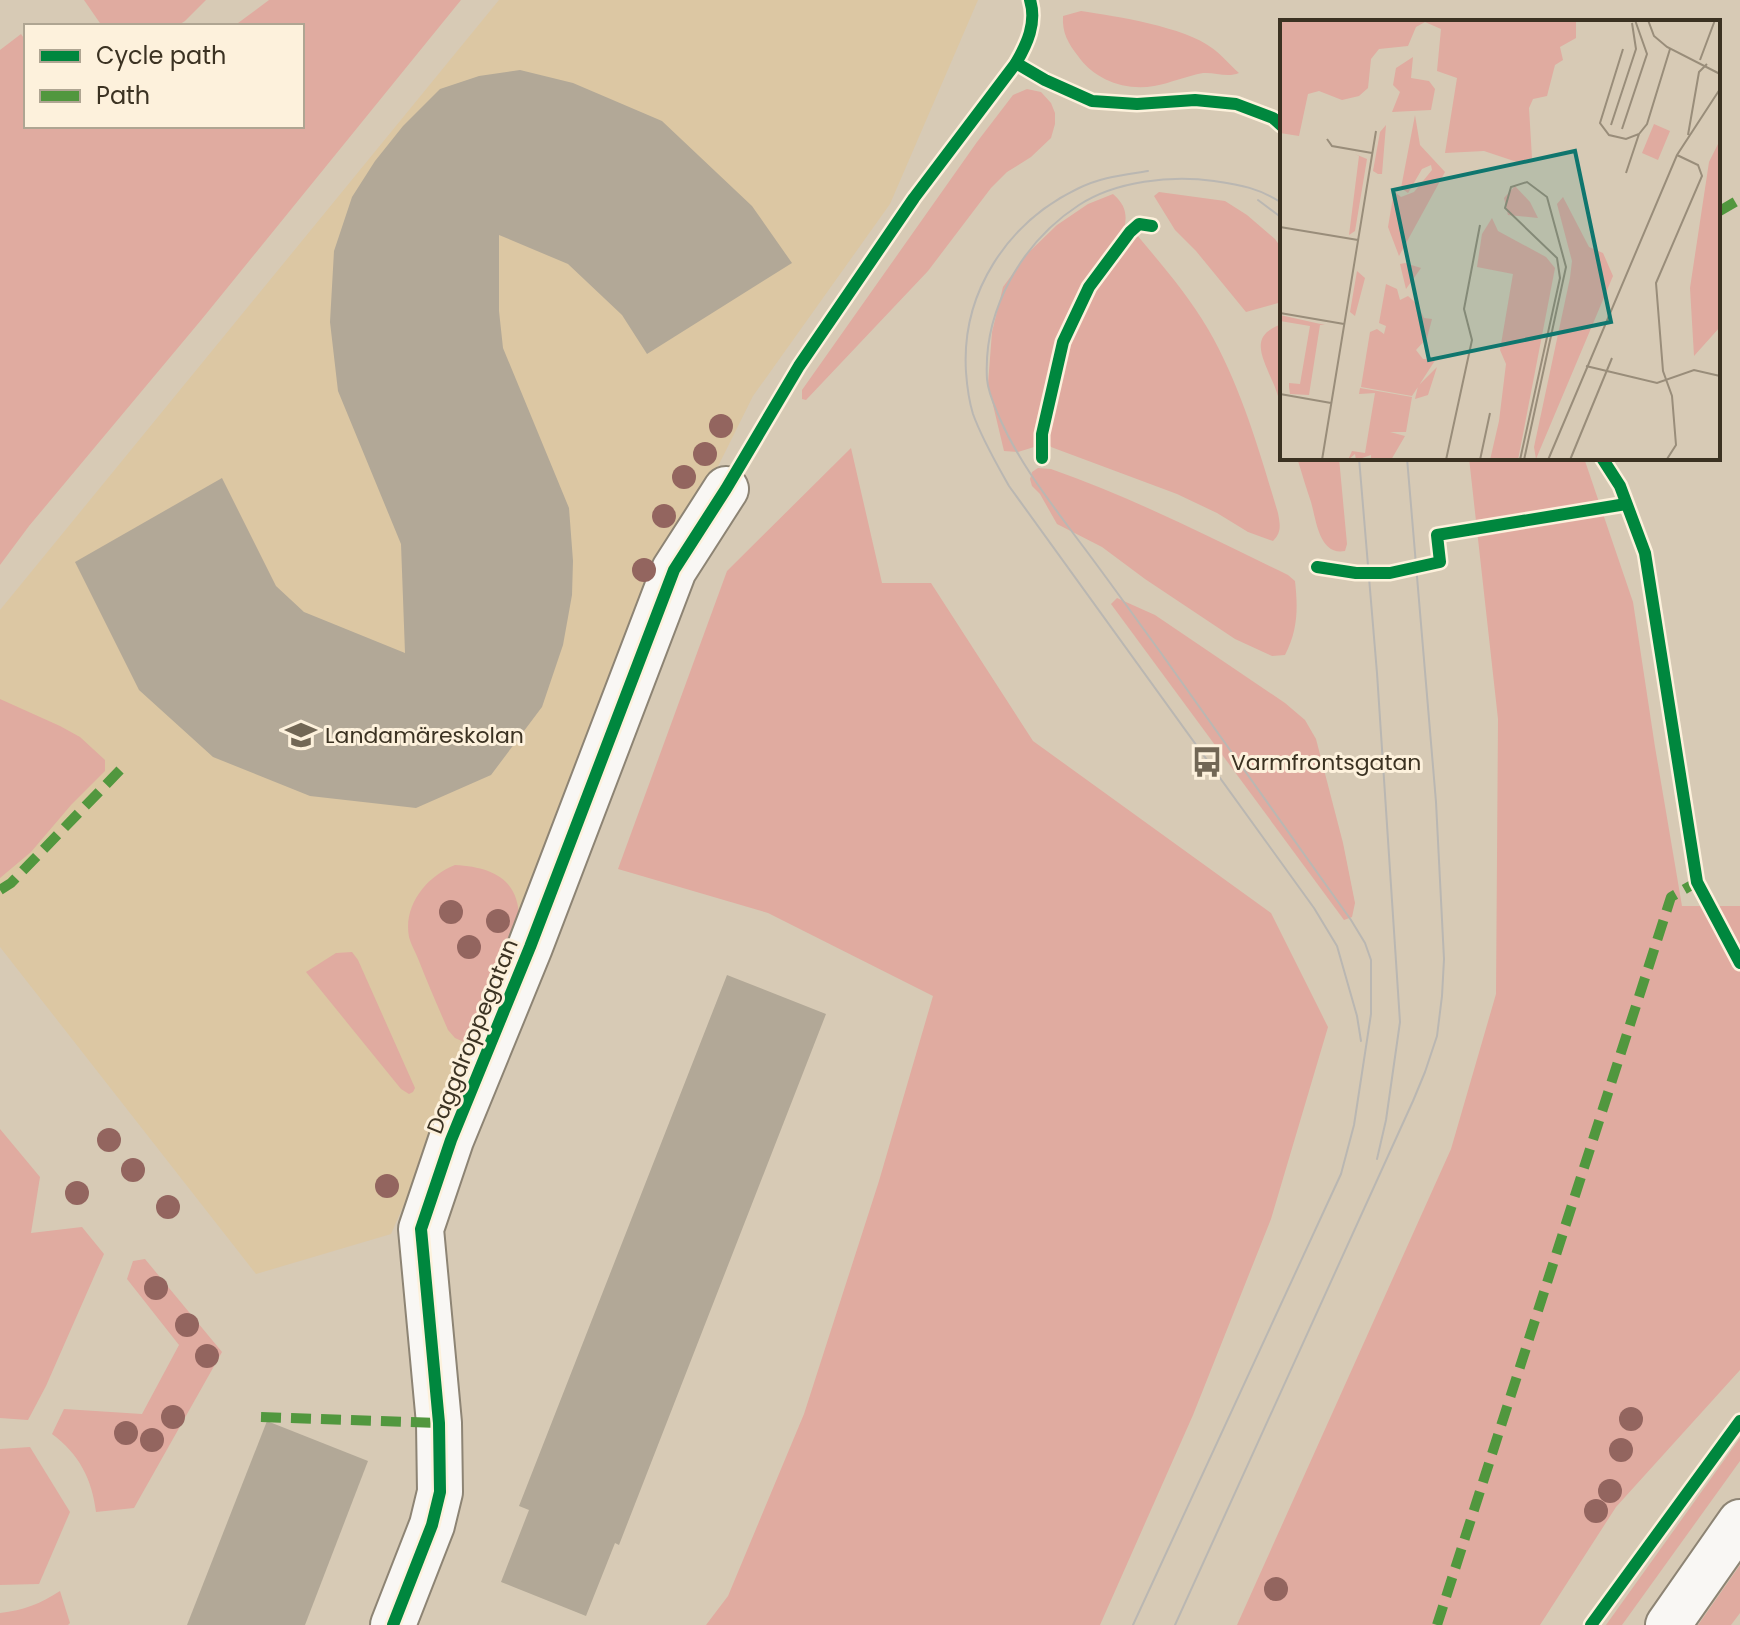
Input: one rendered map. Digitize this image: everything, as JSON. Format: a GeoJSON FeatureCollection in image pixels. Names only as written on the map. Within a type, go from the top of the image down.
{"type":"FeatureCollection","features":[{"type":"Feature","properties":{"kind":"street","name":"Daggdroppegatan"},"geometry":{"type":"LineString","coordinates":[[393,1625],[432,1525],[440,1492],[439,1423],[421,1229],[451,1140],[530,947],[674,570],[726,489]]}},
{"type":"Feature","properties":{"kind":"street"},"geometry":{"type":"LineString","coordinates":[[1668,1625],[1740,1522]]}},
{"type":"Feature","properties":{"kind":"shaded area"},"geometry":{"type":"Polygon","coordinates":[[[84,0],[206,0],[180,24],[101,24],[84,0]]]}},
{"type":"Feature","properties":{"kind":"shaded area"},"geometry":{"type":"Polygon","coordinates":[[[269,0],[461,0],[0,565],[0,50],[21,34],[24,38],[24,128],[304,128],[304,24],[237,24],[269,0]]]}},
{"type":"Feature","properties":{"kind":"shaded area","name":"Landamäreskolan"},"geometry":{"type":"Polygon","coordinates":[[[499,0],[978,0],[890,204],[753,396],[658,587],[555,861],[391,1234],[256,1274],[0,947],[0,610],[499,0]]]}},
{"type":"Feature","properties":{"kind":"shaded area"},"geometry":{"type":"Polygon","coordinates":[[[1081,11],[1185,34],[1212,48],[1239,73],[1203,73],[1143,87],[1112,82],[1093,72],[1066,38],[1063,16],[1081,11]]]}},
{"type":"Feature","properties":{"kind":"shaded area"},"geometry":{"type":"Polygon","coordinates":[[[1027,89],[1041,92],[1051,103],[1055,124],[1051,138],[991,188],[928,271],[806,400],[802,399],[802,390],[977,142],[1013,95],[1027,89]]]}},
{"type":"Feature","properties":{"kind":"shaded area"},"geometry":{"type":"Polygon","coordinates":[[[1159,192],[1225,201],[1247,215],[1280,246],[1280,303],[1246,312],[1175,230],[1154,196],[1159,192]]]}},
{"type":"Feature","properties":{"kind":"shaded area"},"geometry":{"type":"Polygon","coordinates":[[[1113,194],[1122,204],[1125,214],[1122,238],[1068,318],[1034,447],[1018,452],[1004,451],[988,384],[992,332],[1003,287],[1027,254],[1057,225],[1088,204],[1113,194]]]}},
{"type":"Feature","properties":{"kind":"shaded area"},"geometry":{"type":"Polygon","coordinates":[[[1137,235],[1192,304],[1230,373],[1278,513],[1279,531],[1273,541],[1248,532],[1177,494],[1051,447],[1046,440],[1059,370],[1076,320],[1095,285],[1137,235]]]}},
{"type":"Feature","properties":{"kind":"shaded area"},"geometry":{"type":"Polygon","coordinates":[[[1280,325],[1280,403],[1261,346],[1265,334],[1280,325]]]}},
{"type":"Feature","properties":{"kind":"shaded area"},"geometry":{"type":"Polygon","coordinates":[[[851,448],[882,583],[931,583],[1033,741],[1271,913],[1328,1027],[1271,1219],[1193,1415],[1100,1625],[706,1625],[728,1596],[804,1414],[879,1181],[933,996],[768,913],[618,869],[727,571],[851,448]]]}},
{"type":"Feature","properties":{"kind":"shaded area"},"geometry":{"type":"Polygon","coordinates":[[[1298,460],[1339,460],[1347,544],[1345,551],[1329,548],[1324,542],[1298,460]]]}},
{"type":"Feature","properties":{"kind":"shaded area"},"geometry":{"type":"Polygon","coordinates":[[[1469,460],[1585,460],[1633,602],[1682,906],[1740,906],[1740,1370],[1616,1507],[1540,1625],[1237,1625],[1451,1149],[1496,994],[1498,719],[1469,460]]]}},
{"type":"Feature","properties":{"kind":"shaded area"},"geometry":{"type":"Polygon","coordinates":[[[1038,468],[1051,469],[1112,492],[1288,575],[1295,581],[1297,610],[1295,628],[1285,655],[1272,656],[1235,639],[1102,547],[1057,524],[1032,486],[1032,472],[1038,468]]]}},
{"type":"Feature","properties":{"kind":"shaded area"},"geometry":{"type":"Polygon","coordinates":[[[1117,598],[1155,615],[1285,703],[1305,720],[1316,739],[1343,843],[1355,903],[1352,917],[1344,920],[1111,604],[1117,598]]]}},
{"type":"Feature","properties":{"kind":"shaded area"},"geometry":{"type":"Polygon","coordinates":[[[0,699],[80,737],[105,760],[105,771],[31,852],[0,878],[0,699]]]}},
{"type":"Feature","properties":{"kind":"shaded area"},"geometry":{"type":"Polygon","coordinates":[[[455,865],[492,872],[501,878],[514,894],[519,919],[471,1039],[464,1042],[448,1030],[411,943],[408,925],[419,893],[435,876],[455,865]]]}},
{"type":"Feature","properties":{"kind":"shaded area"},"geometry":{"type":"Polygon","coordinates":[[[352,952],[415,1088],[409,1094],[401,1089],[306,972],[336,953],[352,952]]]}},
{"type":"Feature","properties":{"kind":"shaded area"},"geometry":{"type":"Polygon","coordinates":[[[0,1129],[40,1177],[31,1233],[82,1227],[104,1254],[28,1420],[0,1418],[0,1129]]]}},
{"type":"Feature","properties":{"kind":"shaded area"},"geometry":{"type":"Polygon","coordinates":[[[145,1259],[222,1352],[134,1508],[96,1512],[83,1468],[70,1450],[52,1434],[64,1409],[142,1414],[179,1345],[127,1279],[133,1261],[145,1259]]]}},
{"type":"Feature","properties":{"kind":"shaded area"},"geometry":{"type":"Polygon","coordinates":[[[1740,1438],[1740,1461],[1622,1625],[1606,1625],[1740,1438]]]}},
{"type":"Feature","properties":{"kind":"shaded area"},"geometry":{"type":"Polygon","coordinates":[[[30,1447],[70,1512],[39,1584],[0,1585],[0,1449],[30,1447]]]}},
{"type":"Feature","properties":{"kind":"shaded area"},"geometry":{"type":"Polygon","coordinates":[[[1740,1565],[1740,1613],[1731,1625],[1698,1625],[1740,1565]]]}},
{"type":"Feature","properties":{"kind":"shaded area"},"geometry":{"type":"Polygon","coordinates":[[[60,1591],[70,1623],[68,1625],[0,1625],[0,1613],[32,1606],[60,1591]]]}},
{"type":"Feature","properties":{"kind":"building"},"geometry":{"type":"Polygon","coordinates":[[[520,70],[573,83],[662,121],[752,206],[792,263],[647,354],[622,315],[568,264],[499,235],[499,311],[503,348],[569,508],[572,595],[563,645],[542,707],[491,775],[416,808],[310,796],[213,757],[139,690],[75,562],[222,478],[276,586],[304,612],[405,653],[401,544],[338,391],[330,322],[334,251],[352,197],[375,161],[403,126],[440,89],[479,76],[520,70]]]}},
{"type":"Feature","properties":{"kind":"building"},"geometry":{"type":"Polygon","coordinates":[[[727,975],[826,1014],[619,1545],[615,1543],[586,1616],[501,1582],[529,1510],[519,1506],[727,975]]]}},
{"type":"Feature","properties":{"kind":"building"},"geometry":{"type":"Polygon","coordinates":[[[267,1421],[368,1461],[305,1625],[187,1625],[267,1421]]]}},
{"type":"Feature","properties":{"kind":"tram line"},"geometry":{"type":"LineString","coordinates":[[1148,171],[1103,179],[1077,189],[1052,203],[1010,241],[980,288],[971,315],[966,343],[968,393],[985,442],[1009,486],[1314,908],[1337,946],[1361,1041]]}},
{"type":"Feature","properties":{"kind":"tram line"},"geometry":{"type":"LineString","coordinates":[[1133,1625],[1341,1174],[1354,1125],[1371,1014],[1371,960],[1351,920],[1026,467],[990,395],[987,353],[999,303],[1024,258],[1059,220],[1094,197],[1144,182],[1197,179],[1250,188],[1280,202]]}},
{"type":"Feature","properties":{"kind":"tram line"},"geometry":{"type":"LineString","coordinates":[[1258,200],[1280,216]]}},
{"type":"Feature","properties":{"kind":"tram line"},"geometry":{"type":"LineString","coordinates":[[1359,460],[1400,1022],[1386,1120],[1377,1159]]}},
{"type":"Feature","properties":{"kind":"tram line"},"geometry":{"type":"LineString","coordinates":[[1175,1625],[1413,1101],[1437,1036],[1444,959],[1436,802],[1407,460]]}},
{"type":"Feature","properties":{"kind":"marked path"},"geometry":{"type":"LineString","coordinates":[[1720,211],[1740,199]]}},
{"type":"Feature","properties":{"kind":"marked path"},"geometry":{"type":"LineString","coordinates":[[0,890],[11,883],[124,766]]}},
{"type":"Feature","properties":{"kind":"marked path"},"geometry":{"type":"LineString","coordinates":[[1437,1625],[1671,897],[1697,882]]}},
{"type":"Feature","properties":{"kind":"marked path"},"geometry":{"type":"LineString","coordinates":[[261,1417],[439,1423]]}},
{"type":"Feature","properties":{"kind":"cycle path"},"geometry":{"type":"LineString","coordinates":[[393,1625],[432,1525],[440,1492],[439,1423],[421,1229],[451,1140],[530,947],[674,570],[799,366],[914,198],[1016,63],[1032,25],[1030,0]]}},
{"type":"Feature","properties":{"kind":"cycle path"},"geometry":{"type":"LineString","coordinates":[[1016,63],[1092,101],[1137,104],[1195,100],[1236,104],[1273,118],[1280,124]]}},
{"type":"Feature","properties":{"kind":"cycle path"},"geometry":{"type":"LineString","coordinates":[[1042,458],[1042,434],[1063,342],[1089,287],[1130,232],[1139,224],[1152,226]]}},
{"type":"Feature","properties":{"kind":"cycle path"},"geometry":{"type":"LineString","coordinates":[[1603,460],[1620,486],[1645,553],[1697,882],[1740,963]]}},
{"type":"Feature","properties":{"kind":"cycle path"},"geometry":{"type":"LineString","coordinates":[[1317,567],[1356,573],[1390,573],[1440,562],[1437,535],[1626,504]]}},
{"type":"Feature","properties":{"kind":"cycle path"},"geometry":{"type":"LineString","coordinates":[[1591,1625],[1740,1421]]}},
{"type":"Feature","properties":{"kind":"place","name":"Landamäreskolan"},"geometry":{"type":"Point","coordinates":[301,735]}},
{"type":"Feature","properties":{"kind":"place","name":"Varmfrontsgatan"},"geometry":{"type":"Point","coordinates":[1207,762]}}]}
